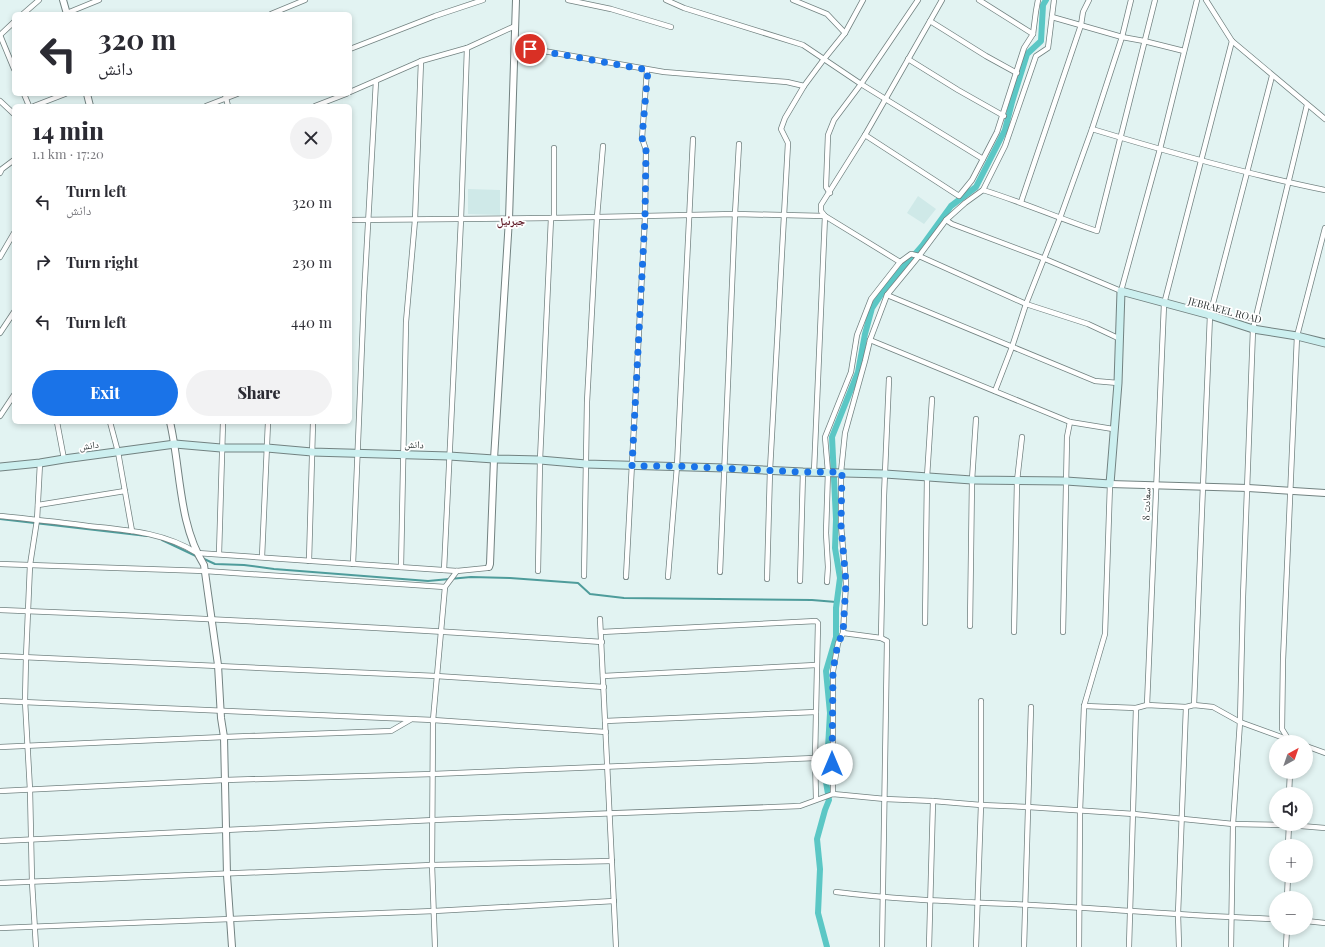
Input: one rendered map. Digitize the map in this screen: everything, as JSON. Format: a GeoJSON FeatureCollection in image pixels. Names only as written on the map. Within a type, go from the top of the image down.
{"type":"FeatureCollection","features":[{"type":"Feature","properties":{"kind":"main road","name":"JEBRAEEL ROAD"},"geometry":{"type":"LineString","coordinates":[[1120,291],[1164,304],[1210,315],[1253,329],[1297,336],[1325,343]]}},
{"type":"Feature","properties":{"kind":"main road"},"geometry":{"type":"LineString","coordinates":[[1110,484],[1113,429],[1118,383],[1120,291]]}},
{"type":"Feature","properties":{"kind":"main road","name":"دانش"},"geometry":{"type":"LineString","coordinates":[[0,467],[40,463],[175,444],[221,448],[267,448],[312,452],[404,454],[494,460],[540,460],[632,466],[677,466],[802,472],[842,472],[972,480],[1066,481],[1110,484]]}},
{"type":"Feature","properties":{"kind":"street"},"geometry":{"type":"LineString","coordinates":[[25,12],[39,0]]}},
{"type":"Feature","properties":{"kind":"street"},"geometry":{"type":"LineString","coordinates":[[63,0],[67,12]]}},
{"type":"Feature","properties":{"kind":"street"},"geometry":{"type":"LineString","coordinates":[[69,12],[99,0]]}},
{"type":"Feature","properties":{"kind":"street"},"geometry":{"type":"LineString","coordinates":[[276,12],[305,0]]}},
{"type":"Feature","properties":{"kind":"street"},"geometry":{"type":"LineString","coordinates":[[352,48],[435,16],[484,0]]}},
{"type":"Feature","properties":{"kind":"street"},"geometry":{"type":"LineString","coordinates":[[0,516],[132,530],[160,536],[183,544],[197,553],[457,571],[489,567],[509,219],[516,0]]}},
{"type":"Feature","properties":{"kind":"street"},"geometry":{"type":"LineString","coordinates":[[568,0],[611,9],[671,27]]}},
{"type":"Feature","properties":{"kind":"street"},"geometry":{"type":"LineString","coordinates":[[666,0],[684,8],[803,45],[861,84],[983,159]]}},
{"type":"Feature","properties":{"kind":"street"},"geometry":{"type":"LineString","coordinates":[[793,0],[827,14],[845,33]]}},
{"type":"Feature","properties":{"kind":"street"},"geometry":{"type":"LineString","coordinates":[[767,579],[770,470],[788,143],[781,130],[785,118],[804,86],[845,33],[863,0]]}},
{"type":"Feature","properties":{"kind":"street"},"geometry":{"type":"LineString","coordinates":[[830,192],[826,187],[828,135],[834,120],[861,84],[918,0]]}},
{"type":"Feature","properties":{"kind":"street"},"geometry":{"type":"LineString","coordinates":[[900,262],[825,216],[821,212],[821,205],[865,135],[942,0]]}},
{"type":"Feature","properties":{"kind":"street"},"geometry":{"type":"LineString","coordinates":[[979,0],[1033,34]]}},
{"type":"Feature","properties":{"kind":"street"},"geometry":{"type":"LineString","coordinates":[[865,135],[959,196],[972,180],[997,132],[1024,48],[1033,34],[1038,0]]}},
{"type":"Feature","properties":{"kind":"street"},"geometry":{"type":"LineString","coordinates":[[833,794],[833,670],[838,643],[843,633],[846,583],[841,525],[842,472],[845,433],[866,361],[870,340],[887,295],[946,220],[965,203],[983,190],[1005,146],[1036,56],[1048,48],[1054,0]]}},
{"type":"Feature","properties":{"kind":"street"},"geometry":{"type":"LineString","coordinates":[[1021,202],[1082,25],[1083,12],[1089,0]]}},
{"type":"Feature","properties":{"kind":"street"},"geometry":{"type":"LineString","coordinates":[[995,391],[1012,347],[1026,304],[1045,260],[1092,129],[1122,37],[1131,0]]}},
{"type":"Feature","properties":{"kind":"street"},"geometry":{"type":"LineString","coordinates":[[983,190],[1021,202],[1097,231],[1155,0]]}},
{"type":"Feature","properties":{"kind":"street"},"geometry":{"type":"LineString","coordinates":[[946,220],[952,224],[1120,291],[1160,149],[1197,0]]}},
{"type":"Feature","properties":{"kind":"street"},"geometry":{"type":"LineString","coordinates":[[1206,0],[1232,41],[1307,105],[1325,118]]}},
{"type":"Feature","properties":{"kind":"street"},"geometry":{"type":"LineString","coordinates":[[1052,17],[1122,37],[1184,51]]}},
{"type":"Feature","properties":{"kind":"street"},"geometry":{"type":"LineString","coordinates":[[930,21],[986,56],[1017,73]]}},
{"type":"Feature","properties":{"kind":"street"},"geometry":{"type":"LineString","coordinates":[[12,24],[0,35],[12,64]]}},
{"type":"Feature","properties":{"kind":"street"},"geometry":{"type":"LineString","coordinates":[[352,91],[421,61],[467,48],[515,26]]}},
{"type":"Feature","properties":{"kind":"street","name":"سعادت 8"},"geometry":{"type":"LineString","coordinates":[[1147,705],[1164,304],[1232,41]]}},
{"type":"Feature","properties":{"kind":"street"},"geometry":{"type":"LineString","coordinates":[[515,46],[648,70],[787,82],[804,86]]}},
{"type":"Feature","properties":{"kind":"street"},"geometry":{"type":"LineString","coordinates":[[444,570],[461,219],[467,48]]}},
{"type":"Feature","properties":{"kind":"street"},"geometry":{"type":"LineString","coordinates":[[908,59],[958,90],[1003,115]]}},
{"type":"Feature","properties":{"kind":"street"},"geometry":{"type":"LineString","coordinates":[[401,567],[406,322],[415,220],[421,61]]}},
{"type":"Feature","properties":{"kind":"street"},"geometry":{"type":"LineString","coordinates":[[626,577],[645,217],[646,150],[642,138],[648,70]]}},
{"type":"Feature","properties":{"kind":"street"},"geometry":{"type":"LineString","coordinates":[[1194,705],[1210,315],[1272,76]]}},
{"type":"Feature","properties":{"kind":"street"},"geometry":{"type":"LineString","coordinates":[[352,564],[376,81]]}},
{"type":"Feature","properties":{"kind":"street"},"geometry":{"type":"LineString","coordinates":[[39,104],[60,96]]}},
{"type":"Feature","properties":{"kind":"street"},"geometry":{"type":"LineString","coordinates":[[210,104],[226,96]]}},
{"type":"Feature","properties":{"kind":"street"},"geometry":{"type":"LineString","coordinates":[[330,103],[342,96]]}},
{"type":"Feature","properties":{"kind":"street"},"geometry":{"type":"LineString","coordinates":[[0,101],[12,112]]}},
{"type":"Feature","properties":{"kind":"street"},"geometry":{"type":"LineString","coordinates":[[1231,947],[1234,824],[1240,722],[1253,329],[1307,105]]}},
{"type":"Feature","properties":{"kind":"street"},"geometry":{"type":"LineString","coordinates":[[1092,129],[1246,172],[1325,190]]}},
{"type":"Feature","properties":{"kind":"street"},"geometry":{"type":"LineString","coordinates":[[668,577],[677,466],[693,139]]}},
{"type":"Feature","properties":{"kind":"street"},"geometry":{"type":"LineString","coordinates":[[720,572],[739,144]]}},
{"type":"Feature","properties":{"kind":"street"},"geometry":{"type":"LineString","coordinates":[[584,576],[587,402],[597,218],[603,146]]}},
{"type":"Feature","properties":{"kind":"street"},"geometry":{"type":"LineString","coordinates":[[538,571],[540,460],[554,148]]}},
{"type":"Feature","properties":{"kind":"street"},"geometry":{"type":"LineString","coordinates":[[0,173],[2,169],[12,162]]}},
{"type":"Feature","properties":{"kind":"street"},"geometry":{"type":"LineString","coordinates":[[352,220],[597,218],[735,214],[825,216]]}},
{"type":"Feature","properties":{"kind":"street"},"geometry":{"type":"LineString","coordinates":[[814,472],[825,216]]}},
{"type":"Feature","properties":{"kind":"street"},"geometry":{"type":"LineString","coordinates":[[1287,735],[1282,729],[1283,660],[1297,336],[1325,228]]}},
{"type":"Feature","properties":{"kind":"street"},"geometry":{"type":"LineString","coordinates":[[0,257],[12,236]]}},
{"type":"Feature","properties":{"kind":"street"},"geometry":{"type":"LineString","coordinates":[[827,582],[828,567],[826,533],[828,472],[825,437],[851,372],[857,335],[871,299],[900,262],[911,254],[919,256],[1026,304],[1088,324],[1118,338]]}},
{"type":"Feature","properties":{"kind":"street"},"geometry":{"type":"LineString","coordinates":[[887,295],[1095,381],[1118,383]]}},
{"type":"Feature","properties":{"kind":"street"},"geometry":{"type":"LineString","coordinates":[[0,333],[12,315]]}},
{"type":"Feature","properties":{"kind":"street"},"geometry":{"type":"LineString","coordinates":[[870,340],[1070,422],[1113,429]]}},
{"type":"Feature","properties":{"kind":"street"},"geometry":{"type":"LineString","coordinates":[[881,638],[889,379]]}},
{"type":"Feature","properties":{"kind":"street"},"geometry":{"type":"LineString","coordinates":[[0,416],[12,398]]}},
{"type":"Feature","properties":{"kind":"street"},"geometry":{"type":"LineString","coordinates":[[925,623],[927,477],[932,399]]}},
{"type":"Feature","properties":{"kind":"street"},"geometry":{"type":"LineString","coordinates":[[970,626],[972,480],[976,419]]}},
{"type":"Feature","properties":{"kind":"street"},"geometry":{"type":"LineString","coordinates":[[1063,632],[1067,437],[1070,422]]}},
{"type":"Feature","properties":{"kind":"street"},"geometry":{"type":"LineString","coordinates":[[57,424],[64,459]]}},
{"type":"Feature","properties":{"kind":"street"},"geometry":{"type":"LineString","coordinates":[[111,424],[118,452],[132,530]]}},
{"type":"Feature","properties":{"kind":"street"},"geometry":{"type":"LineString","coordinates":[[170,424],[175,444],[184,509],[197,553],[205,568],[218,665],[224,737],[227,875],[232,947]]}},
{"type":"Feature","properties":{"kind":"street"},"geometry":{"type":"LineString","coordinates":[[219,554],[223,424]]}},
{"type":"Feature","properties":{"kind":"street"},"geometry":{"type":"LineString","coordinates":[[262,557],[268,424]]}},
{"type":"Feature","properties":{"kind":"street"},"geometry":{"type":"LineString","coordinates":[[309,561],[314,424]]}},
{"type":"Feature","properties":{"kind":"street"},"geometry":{"type":"LineString","coordinates":[[1014,632],[1017,481],[1022,437]]}},
{"type":"Feature","properties":{"kind":"street"},"geometry":{"type":"LineString","coordinates":[[36,947],[32,882],[26,657],[30,565],[37,520],[40,463]]}},
{"type":"Feature","properties":{"kind":"street"},"geometry":{"type":"LineString","coordinates":[[800,581],[802,472]]}},
{"type":"Feature","properties":{"kind":"street"},"geometry":{"type":"LineString","coordinates":[[1079,947],[1080,811],[1084,706],[1105,634],[1110,484],[1248,488],[1325,493]]}},
{"type":"Feature","properties":{"kind":"street"},"geometry":{"type":"LineString","coordinates":[[38,505],[125,492]]}},
{"type":"Feature","properties":{"kind":"street"},"geometry":{"type":"LineString","coordinates":[[0,564],[205,568],[445,586]]}},
{"type":"Feature","properties":{"kind":"street"},"geometry":{"type":"LineString","coordinates":[[435,947],[432,865],[434,820],[433,720],[445,586],[457,571]]}},
{"type":"Feature","properties":{"kind":"street"},"geometry":{"type":"LineString","coordinates":[[0,610],[212,618],[602,642]]}},
{"type":"Feature","properties":{"kind":"street"},"geometry":{"type":"LineString","coordinates":[[600,619],[616,947]]}},
{"type":"Feature","properties":{"kind":"street"},"geometry":{"type":"LineString","coordinates":[[601,632],[814,620],[818,623],[814,758],[816,800]]}},
{"type":"Feature","properties":{"kind":"street"},"geometry":{"type":"LineString","coordinates":[[843,633],[881,638],[888,641],[882,947]]}},
{"type":"Feature","properties":{"kind":"street"},"geometry":{"type":"LineString","coordinates":[[0,656],[436,676],[604,687]]}},
{"type":"Feature","properties":{"kind":"street"},"geometry":{"type":"LineString","coordinates":[[603,676],[816,665]]}},
{"type":"Feature","properties":{"kind":"street"},"geometry":{"type":"LineString","coordinates":[[0,701],[433,720],[606,732]]}},
{"type":"Feature","properties":{"kind":"street"},"geometry":{"type":"LineString","coordinates":[[976,947],[981,805],[981,701]]}},
{"type":"Feature","properties":{"kind":"street"},"geometry":{"type":"LineString","coordinates":[[1084,706],[1136,708],[1147,705],[1194,705],[1213,707],[1240,722],[1276,735]]}},
{"type":"Feature","properties":{"kind":"street"},"geometry":{"type":"LineString","coordinates":[[1179,947],[1178,914],[1186,706]]}},
{"type":"Feature","properties":{"kind":"street"},"geometry":{"type":"LineString","coordinates":[[1024,947],[1031,707]]}},
{"type":"Feature","properties":{"kind":"street"},"geometry":{"type":"LineString","coordinates":[[1129,947],[1136,708]]}},
{"type":"Feature","properties":{"kind":"street"},"geometry":{"type":"LineString","coordinates":[[605,721],[816,712]]}},
{"type":"Feature","properties":{"kind":"street"},"geometry":{"type":"LineString","coordinates":[[0,747],[224,737],[391,732],[410,720]]}},
{"type":"Feature","properties":{"kind":"street"},"geometry":{"type":"LineString","coordinates":[[1313,749],[1325,753]]}},
{"type":"Feature","properties":{"kind":"street"},"geometry":{"type":"LineString","coordinates":[[0,791],[225,780],[433,774],[814,758]]}},
{"type":"Feature","properties":{"kind":"street"},"geometry":{"type":"LineString","coordinates":[[0,841],[434,820],[800,806],[833,794],[885,799],[1134,814],[1234,824],[1269,825]]}},
{"type":"Feature","properties":{"kind":"street"},"geometry":{"type":"LineString","coordinates":[[929,947],[933,801]]}},
{"type":"Feature","properties":{"kind":"street"},"geometry":{"type":"LineString","coordinates":[[1313,827],[1325,828]]}},
{"type":"Feature","properties":{"kind":"street"},"geometry":{"type":"LineString","coordinates":[[0,884],[432,865],[612,860]]}},
{"type":"Feature","properties":{"kind":"street"},"geometry":{"type":"LineString","coordinates":[[836,892],[883,898],[1025,904],[1231,918],[1269,919]]}},
{"type":"Feature","properties":{"kind":"street"},"geometry":{"type":"LineString","coordinates":[[0,928],[230,920],[614,901]]}},
{"type":"Feature","properties":{"kind":"street"},"geometry":{"type":"LineString","coordinates":[[1313,922],[1325,923]]}},
{"type":"Feature","properties":{"kind":"street"},"geometry":{"type":"LineString","coordinates":[[1286,935],[1286,947]]}},
{"type":"Feature","properties":{"kind":"shaded area"},"geometry":{"type":"Polygon","coordinates":[[[468,189],[500,190],[500,215],[468,214],[468,189]]]}},
{"type":"Feature","properties":{"kind":"shaded area"},"geometry":{"type":"Polygon","coordinates":[[[918,196],[936,209],[924,224],[907,213],[918,196]]]}},
{"type":"Feature","properties":{"kind":"waterway"},"geometry":{"type":"LineString","coordinates":[[827,947],[818,913],[820,869],[817,839],[829,800],[826,782],[830,713],[826,671],[836,637],[836,608],[840,578],[835,548],[836,519],[832,437],[858,372],[865,334],[872,308],[886,287],[922,246],[951,206],[976,187],[1005,130],[1027,54],[1041,41],[1043,5],[1046,0]]}},
{"type":"Feature","properties":{"kind":"waterway"},"geometry":{"type":"LineString","coordinates":[[0,519],[147,536]]}},
{"type":"Feature","properties":{"kind":"waterway"},"geometry":{"type":"LineString","coordinates":[[162,540],[198,557]]}},
{"type":"Feature","properties":{"kind":"waterway"},"geometry":{"type":"LineString","coordinates":[[202,558],[215,564],[244,565],[274,569],[428,581],[471,577],[578,583],[590,594],[624,598],[812,600],[836,602]]}},
{"type":"Feature","properties":{"kind":"district","name":"جبرئیل"},"geometry":{"type":"Point","coordinates":[511,220]}},
{"type":"Feature","properties":{"kind":"route"},"geometry":{"type":"LineString","coordinates":[[530,49],[648,70],[642,138],[646,150],[645,217],[632,466],[677,466],[802,472],[842,472],[841,525],[846,583],[843,633],[838,643],[833,670],[832,764]]}}]}
